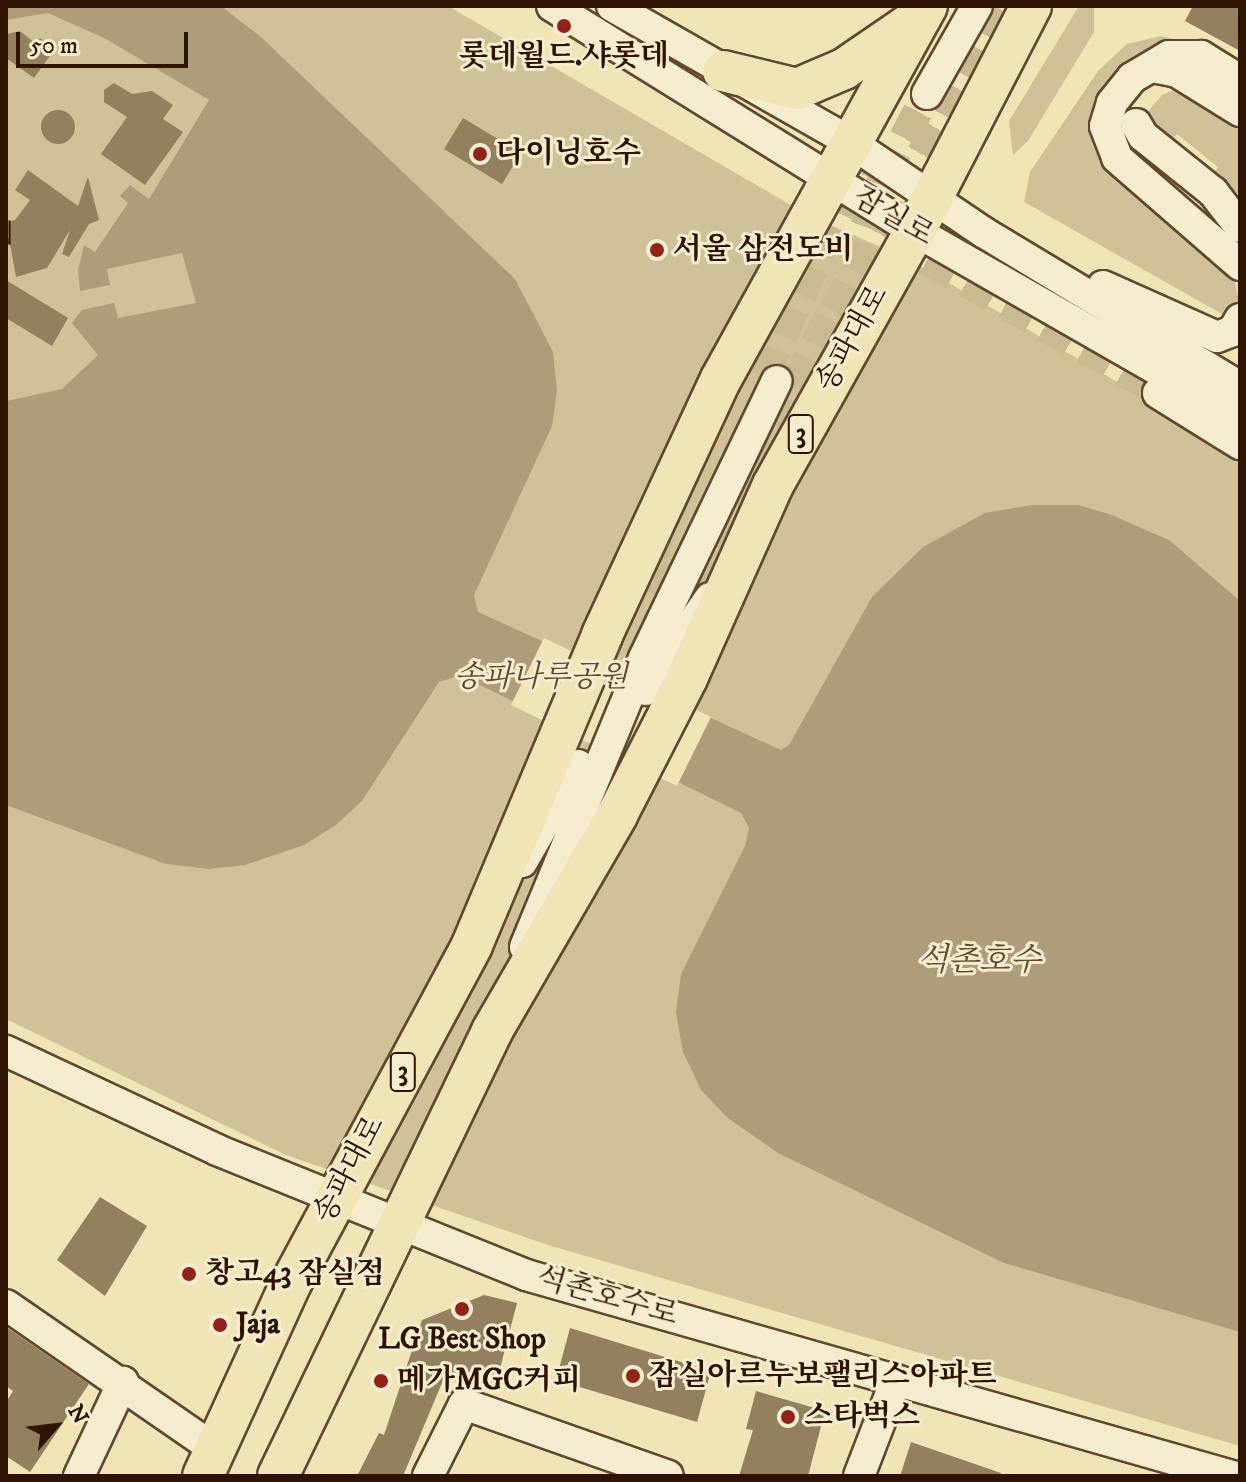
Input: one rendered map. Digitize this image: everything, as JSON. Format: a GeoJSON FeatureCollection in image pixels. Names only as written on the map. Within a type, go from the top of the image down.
{"type":"FeatureCollection","features":[{"type":"Feature","properties":{"kind":"main road","name":"송파대로"},"geometry":{"type":"LineString","coordinates":[[645,658],[734,566],[773,485],[924,215],[1031,6]]}},
{"type":"Feature","properties":{"kind":"main road","name":"3"},"geometry":{"type":"LineString","coordinates":[[576,795],[645,658],[721,379],[828,179],[924,11]]}},
{"type":"Feature","properties":{"kind":"main road"},"geometry":{"type":"LineString","coordinates":[[723,71],[797,89],[844,69],[924,11]]}},
{"type":"Feature","properties":{"kind":"main road","name":"3"},"geometry":{"type":"LineString","coordinates":[[278,1476],[492,1031],[576,795],[645,658]]}},
{"type":"Feature","properties":{"kind":"main road","name":"송파대로"},"geometry":{"type":"LineString","coordinates":[[210,1466],[334,1199],[472,945],[576,795]]}},
{"type":"Feature","properties":{"kind":"street","name":"잠실로"},"geometry":{"type":"LineString","coordinates":[[552,6],[828,179],[1010,248],[1240,387]]}},
{"type":"Feature","properties":{"kind":"street","name":"잠실로"},"geometry":{"type":"LineString","coordinates":[[612,6],[850,142],[924,215],[1032,299],[1240,417]]}},
{"type":"Feature","properties":{"kind":"street"},"geometry":{"type":"LineString","coordinates":[[967,6],[923,92],[977,6]]}},
{"type":"Feature","properties":{"kind":"street"},"geometry":{"type":"LineString","coordinates":[[1240,80],[1191,54],[1169,56],[1132,78],[1112,103],[1105,126],[1110,149],[1240,265]]}},
{"type":"Feature","properties":{"kind":"street"},"geometry":{"type":"LineString","coordinates":[[1148,71],[1177,72],[1240,111]]}},
{"type":"Feature","properties":{"kind":"street"},"geometry":{"type":"LineString","coordinates":[[1148,71],[1144,89],[1127,112],[1125,135],[1130,146],[1214,194]]}},
{"type":"Feature","properties":{"kind":"street"},"geometry":{"type":"LineString","coordinates":[[1136,124],[1143,136],[1214,194],[1240,227]]}},
{"type":"Feature","properties":{"kind":"street"},"geometry":{"type":"LineString","coordinates":[[1010,248],[1032,249],[1217,337],[1233,331],[1240,319]]}},
{"type":"Feature","properties":{"kind":"street"},"geometry":{"type":"LineString","coordinates":[[1032,299],[1107,362],[1240,444]]}},
{"type":"Feature","properties":{"kind":"street"},"geometry":{"type":"LineString","coordinates":[[645,658],[770,379]]}},
{"type":"Feature","properties":{"kind":"street","name":"석촌호수로"},"geometry":{"type":"LineString","coordinates":[[6,1051],[334,1199],[526,1275],[1232,1476]]}},
{"type":"Feature","properties":{"kind":"street"},"geometry":{"type":"LineString","coordinates":[[6,1305],[123,1382],[210,1466]]}},
{"type":"Feature","properties":{"kind":"street"},"geometry":{"type":"LineString","coordinates":[[859,1476],[896,1380]]}},
{"type":"Feature","properties":{"kind":"street"},"geometry":{"type":"LineString","coordinates":[[79,1476],[123,1382]]}},
{"type":"Feature","properties":{"kind":"street"},"geometry":{"type":"LineString","coordinates":[[428,1476],[464,1404],[668,1476]]}},
{"type":"Feature","properties":{"kind":"green space","name":"송파나루공원"},"geometry":{"type":"Polygon","coordinates":[[[6,6],[448,6],[808,215],[908,259],[1240,454],[1240,1446],[548,1245],[286,1155],[6,1019],[6,6]]]}},
{"type":"Feature","properties":{"kind":"green space"},"geometry":{"type":"Polygon","coordinates":[[[1079,6],[1094,6],[1094,32],[1028,141],[1013,155],[1009,121],[1079,6]]]}},
{"type":"Feature","properties":{"kind":"green space"},"geometry":{"type":"Polygon","coordinates":[[[1161,36],[1182,41],[1165,43],[1103,119],[1232,270],[1240,304],[1229,318],[1024,202],[1030,172],[1098,71],[1127,44],[1161,36]]]}},
{"type":"Feature","properties":{"kind":"green space"},"geometry":{"type":"Polygon","coordinates":[[[1174,90],[1240,127],[1240,194],[1208,181],[1218,167],[1177,134],[1166,146],[1145,115],[1162,95],[1174,90]]]}},
{"type":"Feature","properties":{"kind":"water","name":"석촌호수"},"geometry":{"type":"Polygon","coordinates":[[[6,6],[221,6],[261,37],[515,279],[553,352],[557,391],[552,426],[474,595],[478,612],[781,750],[789,745],[872,597],[923,547],[985,513],[1031,505],[1078,505],[1109,514],[1169,540],[1240,601],[1240,1332],[1004,1263],[778,1153],[728,1118],[701,1090],[683,1052],[676,1013],[681,974],[745,846],[749,828],[741,813],[470,680],[455,677],[439,682],[362,801],[336,825],[304,845],[245,865],[209,869],[166,864],[6,805],[6,401],[62,389],[98,355],[72,323],[82,310],[114,303],[118,318],[196,303],[182,253],[107,269],[110,285],[80,291],[78,270],[84,245],[95,252],[128,203],[120,196],[130,185],[149,199],[209,100],[106,39],[48,13],[6,20],[6,6]]]}},
{"type":"Feature","properties":{"kind":"pier"},"geometry":{"type":"Polygon","coordinates":[[[544,638],[711,717],[677,786],[511,705],[544,638]]]}},
{"type":"Feature","properties":{"kind":"building"},"geometry":{"type":"Polygon","coordinates":[[[1193,6],[1240,6],[1240,51],[1185,21],[1193,6]]]}},
{"type":"Feature","properties":{"kind":"building"},"geometry":{"type":"Polygon","coordinates":[[[20,31],[36,44],[40,38],[55,49],[34,78],[6,58],[6,34],[20,31]]]}},
{"type":"Feature","properties":{"kind":"building"},"geometry":{"type":"Polygon","coordinates":[[[114,83],[132,94],[152,91],[173,105],[163,119],[183,132],[145,185],[101,154],[127,117],[104,102],[104,90],[114,83]]]}},
{"type":"Feature","properties":{"kind":"building"},"geometry":{"type":"Polygon","coordinates":[[[58,110],[70,115],[75,127],[70,139],[58,144],[46,139],[41,127],[46,115],[58,110]]]}},
{"type":"Feature","properties":{"kind":"building"},"geometry":{"type":"Polygon","coordinates":[[[463,118],[521,153],[502,184],[444,149],[463,118]]]}},
{"type":"Feature","properties":{"kind":"building"},"geometry":{"type":"Polygon","coordinates":[[[28,170],[78,206],[88,177],[99,220],[89,224],[69,257],[62,254],[70,230],[47,268],[16,277],[6,222],[15,220],[30,200],[15,190],[28,170]]]}},
{"type":"Feature","properties":{"kind":"building"},"geometry":{"type":"Polygon","coordinates":[[[6,280],[68,318],[52,346],[6,318],[6,280]]]}},
{"type":"Feature","properties":{"kind":"building"},"geometry":{"type":"Polygon","coordinates":[[[100,1197],[147,1226],[105,1296],[57,1260],[100,1197]]]}},
{"type":"Feature","properties":{"kind":"building"},"geometry":{"type":"Polygon","coordinates":[[[484,1295],[517,1303],[494,1392],[444,1378],[403,1476],[357,1476],[379,1433],[384,1435],[422,1320],[484,1295]]]}},
{"type":"Feature","properties":{"kind":"building"},"geometry":{"type":"Polygon","coordinates":[[[6,1327],[89,1384],[30,1472],[6,1456],[6,1402],[13,1391],[6,1386],[6,1327]]]}},
{"type":"Feature","properties":{"kind":"building","name":"잠실아르누보팰리스아파트"},"geometry":{"type":"Polygon","coordinates":[[[570,1328],[711,1371],[697,1422],[556,1380],[570,1328]]]}},
{"type":"Feature","properties":{"kind":"building"},"geometry":{"type":"Polygon","coordinates":[[[756,1391],[825,1411],[808,1476],[739,1476],[753,1430],[746,1429],[756,1391]]]}},
{"type":"Feature","properties":{"kind":"building"},"geometry":{"type":"Polygon","coordinates":[[[911,1442],[1001,1473],[1000,1476],[900,1476],[911,1442]]]}},
{"type":"Feature","properties":{"kind":"tunnel"},"geometry":{"type":"LineString","coordinates":[[661,534],[651,557],[655,578],[671,588],[690,584],[833,311],[1005,6]]}},
{"type":"Feature","properties":{"kind":"tunnel"},"geometry":{"type":"LineString","coordinates":[[865,227],[883,178],[927,94]]}},
{"type":"Feature","properties":{"kind":"tunnel"},"geometry":{"type":"LineString","coordinates":[[764,377],[858,168]]}},
{"type":"Feature","properties":{"kind":"tunnel"},"geometry":{"type":"LineString","coordinates":[[888,238],[1157,390]]}},
{"type":"Feature","properties":{"kind":"railway"},"geometry":{"type":"LineString","coordinates":[[6,220],[6,244]]}},
{"type":"Feature","properties":{"kind":"place","name":"롯데월드.샤롯데"},"geometry":{"type":"Point","coordinates":[564,26]}},
{"type":"Feature","properties":{"kind":"place","name":"다이닝호수"},"geometry":{"type":"Point","coordinates":[480,154]}},
{"type":"Feature","properties":{"kind":"place","name":"서울 삼전도비"},"geometry":{"type":"Point","coordinates":[657,250]}},
{"type":"Feature","properties":{"kind":"place","name":"창고43 잠실점"},"geometry":{"type":"Point","coordinates":[189,1274]}},
{"type":"Feature","properties":{"kind":"place","name":"LG Best Shop"},"geometry":{"type":"Point","coordinates":[462,1309]}},
{"type":"Feature","properties":{"kind":"place","name":"Jaja"},"geometry":{"type":"Point","coordinates":[220,1325]}},
{"type":"Feature","properties":{"kind":"place","name":"잠실아르누보팰리스아파트"},"geometry":{"type":"Point","coordinates":[633,1376]}},
{"type":"Feature","properties":{"kind":"place","name":"메가MGC커피"},"geometry":{"type":"Point","coordinates":[381,1381]}},
{"type":"Feature","properties":{"kind":"place","name":"스타벅스"},"geometry":{"type":"Point","coordinates":[788,1417]}}]}
